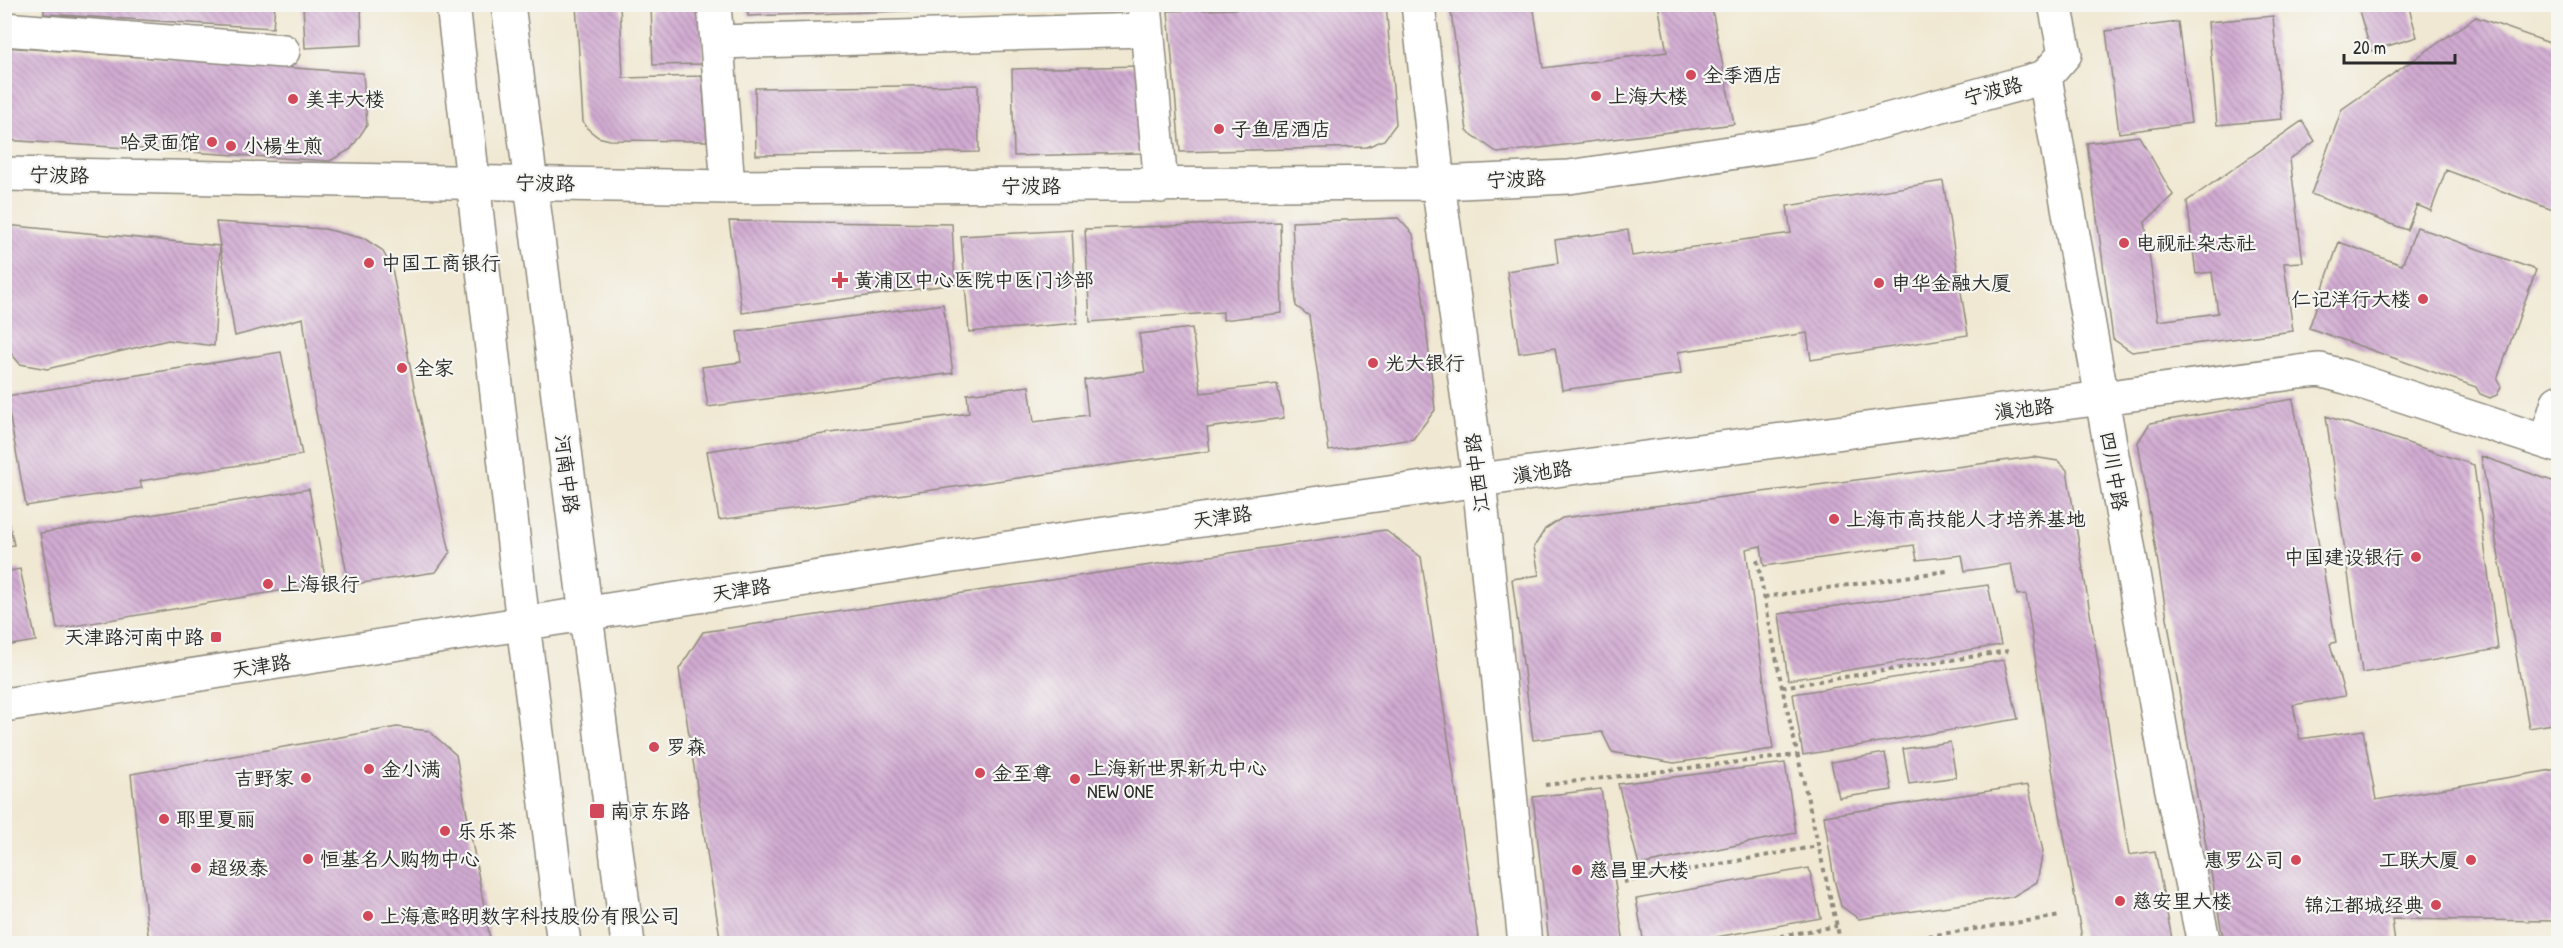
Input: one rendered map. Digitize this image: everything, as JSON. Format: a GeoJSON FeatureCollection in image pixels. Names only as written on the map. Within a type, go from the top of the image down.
{"type":"FeatureCollection","features":[{"type":"Feature","properties":{"kind":"street"},"geometry":{"type":"LineString","coordinates":[[453,4],[523,624],[564,944]]}},
{"type":"Feature","properties":{"kind":"street","name":"河南中路"},"geometry":{"type":"LineString","coordinates":[[508,4],[529,183],[628,944]]}},
{"type":"Feature","properties":{"kind":"street"},"geometry":{"type":"LineString","coordinates":[[714,4],[728,187]]}},
{"type":"Feature","properties":{"kind":"street","name":"江西中路"},"geometry":{"type":"LineString","coordinates":[[1418,4],[1438,183],[1479,480],[1525,944]]}},
{"type":"Feature","properties":{"kind":"street"},"geometry":{"type":"LineString","coordinates":[[2045,77],[2065,54],[2055,4]]}},
{"type":"Feature","properties":{"kind":"street"},"geometry":{"type":"LineString","coordinates":[[717,42],[1146,17],[1161,186]]}},
{"type":"Feature","properties":{"kind":"street"},"geometry":{"type":"LineString","coordinates":[[4,29],[283,51]]}},
{"type":"Feature","properties":{"kind":"street","name":"宁波路"},"geometry":{"type":"LineString","coordinates":[[4,174],[728,187],[1438,183],[1569,177],[1810,141],[2045,77]]}},
{"type":"Feature","properties":{"kind":"street","name":"四川中路"},"geometry":{"type":"LineString","coordinates":[[2045,77],[2168,771],[2204,944]]}},
{"type":"Feature","properties":{"kind":"street","name":"滇池路"},"geometry":{"type":"LineString","coordinates":[[1479,480],[2320,370],[2552,444]]}},
{"type":"Feature","properties":{"kind":"street"},"geometry":{"type":"LineString","coordinates":[[2552,444],[2559,402]]}},
{"type":"Feature","properties":{"kind":"street","name":"天津路"},"geometry":{"type":"LineString","coordinates":[[4,705],[953,556],[1479,480]]}},
{"type":"Feature","properties":{"kind":"path"},"geometry":{"type":"LineString","coordinates":[[1757,560],[1782,687],[1841,944]]}},
{"type":"Feature","properties":{"kind":"path"},"geometry":{"type":"LineString","coordinates":[[1764,597],[1947,571]]}},
{"type":"Feature","properties":{"kind":"path"},"geometry":{"type":"LineString","coordinates":[[1782,687],[2008,651]]}},
{"type":"Feature","properties":{"kind":"path"},"geometry":{"type":"LineString","coordinates":[[1509,790],[1797,755]]}},
{"type":"Feature","properties":{"kind":"path"},"geometry":{"type":"LineString","coordinates":[[1623,882],[1818,846]]}},
{"type":"Feature","properties":{"kind":"path"},"geometry":{"type":"LineString","coordinates":[[1875,944],[2061,916]]}},
{"type":"Feature","properties":{"kind":"path"},"geometry":{"type":"LineString","coordinates":[[1736,944],[1837,926]]}},
{"type":"Feature","properties":{"kind":"building"},"geometry":{"type":"Polygon","coordinates":[[[44,4],[275,4],[273,28],[44,14],[44,4]]]}},
{"type":"Feature","properties":{"kind":"building"},"geometry":{"type":"Polygon","coordinates":[[[303,4],[361,4],[362,45],[305,48],[303,4]]]}},
{"type":"Feature","properties":{"kind":"building"},"geometry":{"type":"Polygon","coordinates":[[[576,4],[620,4],[623,78],[702,76],[707,141],[610,140],[598,137],[589,130],[583,122],[576,4]]]}},
{"type":"Feature","properties":{"kind":"building"},"geometry":{"type":"Polygon","coordinates":[[[651,4],[702,4],[703,64],[653,65],[651,4]]]}},
{"type":"Feature","properties":{"kind":"building"},"geometry":{"type":"Polygon","coordinates":[[[747,4],[999,4],[999,8],[748,16],[747,4]]]}},
{"type":"Feature","properties":{"kind":"building"},"geometry":{"type":"Polygon","coordinates":[[[1237,4],[1386,4],[1396,124],[1384,140],[1367,147],[1180,152],[1168,11],[1237,9],[1237,4]]]}},
{"type":"Feature","properties":{"kind":"building","name":"上海大楼"},"geometry":{"type":"Polygon","coordinates":[[[1450,4],[1533,4],[1543,68],[1667,52],[1658,4],[1711,4],[1734,124],[1498,153],[1467,131],[1450,4]]]}},
{"type":"Feature","properties":{"kind":"building"},"geometry":{"type":"Polygon","coordinates":[[[2357,4],[2408,4],[2417,37],[2371,51],[2357,4]]]}},
{"type":"Feature","properties":{"kind":"building"},"geometry":{"type":"Polygon","coordinates":[[[2273,16],[2282,119],[2217,125],[2208,22],[2273,16]]]}},
{"type":"Feature","properties":{"kind":"building"},"geometry":{"type":"Polygon","coordinates":[[[2476,17],[2558,46],[2558,212],[2446,170],[2431,211],[2417,205],[2407,230],[2311,194],[2342,109],[2476,17]]]}},
{"type":"Feature","properties":{"kind":"building"},"geometry":{"type":"Polygon","coordinates":[[[2178,22],[2191,123],[2119,133],[2106,31],[2178,22]]]}},
{"type":"Feature","properties":{"kind":"building"},"geometry":{"type":"Polygon","coordinates":[[[4,47],[363,73],[367,125],[351,149],[330,161],[4,140],[4,47]]]}},
{"type":"Feature","properties":{"kind":"building"},"geometry":{"type":"Polygon","coordinates":[[[1139,66],[1141,153],[1014,156],[1012,69],[1139,66]]]}},
{"type":"Feature","properties":{"kind":"building"},"geometry":{"type":"Polygon","coordinates":[[[978,85],[979,152],[756,155],[755,88],[978,85]]]}},
{"type":"Feature","properties":{"kind":"building","name":"电视社杂志社"},"geometry":{"type":"Polygon","coordinates":[[[2302,121],[2315,141],[2290,159],[2303,262],[2284,263],[2293,331],[2132,352],[2113,339],[2087,143],[2139,136],[2173,195],[2145,222],[2158,321],[2218,313],[2212,272],[2196,274],[2187,201],[2302,121]]]}},
{"type":"Feature","properties":{"kind":"building"},"geometry":{"type":"Polygon","coordinates":[[[1943,181],[1968,335],[1811,360],[1807,333],[1678,352],[1681,374],[1562,390],[1555,348],[1519,353],[1507,271],[1558,263],[1555,240],[1628,230],[1632,256],[1791,233],[1787,206],[1943,181]]]}},
{"type":"Feature","properties":{"kind":"building"},"geometry":{"type":"Polygon","coordinates":[[[1398,218],[1413,234],[1423,297],[1435,410],[1413,439],[1329,451],[1309,316],[1296,306],[1292,222],[1398,218]]]}},
{"type":"Feature","properties":{"kind":"building"},"geometry":{"type":"Polygon","coordinates":[[[729,221],[952,224],[955,284],[742,313],[729,221]]]}},
{"type":"Feature","properties":{"kind":"building"},"geometry":{"type":"Polygon","coordinates":[[[216,222],[325,229],[365,239],[382,250],[392,268],[415,393],[450,552],[436,572],[349,585],[315,407],[303,318],[235,336],[216,222]]]}},
{"type":"Feature","properties":{"kind":"building"},"geometry":{"type":"Polygon","coordinates":[[[1280,222],[1282,313],[1223,320],[1223,312],[1090,322],[1085,229],[1280,222]]]}},
{"type":"Feature","properties":{"kind":"building"},"geometry":{"type":"Polygon","coordinates":[[[5,225],[220,246],[214,346],[168,340],[47,369],[20,364],[4,345],[5,225]]]}},
{"type":"Feature","properties":{"kind":"building","name":"仁记洋行大楼"},"geometry":{"type":"Polygon","coordinates":[[[2417,227],[2536,270],[2497,380],[2501,387],[2497,395],[2490,398],[2480,394],[2476,387],[2309,328],[2339,242],[2402,265],[2417,227]]]}},
{"type":"Feature","properties":{"kind":"building"},"geometry":{"type":"Polygon","coordinates":[[[1072,230],[1077,323],[969,332],[961,236],[1072,230]]]}},
{"type":"Feature","properties":{"kind":"building"},"geometry":{"type":"Polygon","coordinates":[[[943,304],[953,373],[708,407],[702,367],[741,362],[737,332],[943,304]]]}},
{"type":"Feature","properties":{"kind":"building"},"geometry":{"type":"Polygon","coordinates":[[[1192,328],[1201,393],[1277,384],[1284,418],[1207,428],[1210,451],[719,520],[707,451],[969,413],[967,394],[1029,386],[1034,422],[1088,415],[1084,380],[1145,372],[1139,334],[1192,328]]]}},
{"type":"Feature","properties":{"kind":"building"},"geometry":{"type":"Polygon","coordinates":[[[281,352],[302,455],[140,481],[142,488],[26,506],[6,396],[281,352]]]}},
{"type":"Feature","properties":{"kind":"building"},"geometry":{"type":"Polygon","coordinates":[[[2293,399],[2336,642],[2330,644],[2345,696],[2293,705],[2300,739],[2363,730],[2376,800],[2558,769],[2558,921],[2392,919],[2395,944],[2224,944],[2190,757],[2138,442],[2150,423],[2293,399]]]}},
{"type":"Feature","properties":{"kind":"building","name":"中国建设银行"},"geometry":{"type":"Polygon","coordinates":[[[2326,416],[2474,465],[2498,649],[2362,673],[2326,416]]]}},
{"type":"Feature","properties":{"kind":"building"},"geometry":{"type":"Polygon","coordinates":[[[2481,456],[2558,483],[2558,723],[2529,728],[2481,456]]]}},
{"type":"Feature","properties":{"kind":"building"},"geometry":{"type":"Polygon","coordinates":[[[2033,457],[2058,461],[2067,470],[2129,855],[2155,851],[2173,944],[2083,944],[2047,740],[2026,594],[2017,595],[2011,564],[1965,571],[1962,555],[1917,560],[1914,545],[1764,566],[1761,546],[1746,549],[1773,749],[1674,763],[1612,752],[1602,732],[1533,740],[1512,579],[1539,575],[1534,547],[1545,529],[1562,518],[2033,457]]]}},
{"type":"Feature","properties":{"kind":"building"},"geometry":{"type":"Polygon","coordinates":[[[309,489],[326,583],[57,629],[40,533],[309,489]]]}},
{"type":"Feature","properties":{"kind":"building"},"geometry":{"type":"Polygon","coordinates":[[[4,499],[14,545],[4,547],[4,499]]]}},
{"type":"Feature","properties":{"kind":"building","name":"上海新世界新丸中心 NEW ONE"},"geometry":{"type":"Polygon","coordinates":[[[1385,530],[1421,557],[1479,944],[721,944],[679,669],[703,632],[1385,530]]]}},
{"type":"Feature","properties":{"kind":"building"},"geometry":{"type":"Polygon","coordinates":[[[20,569],[36,641],[4,646],[4,572],[20,569]]]}},
{"type":"Feature","properties":{"kind":"building"},"geometry":{"type":"Polygon","coordinates":[[[1988,585],[2001,645],[1788,680],[1779,614],[1988,585]]]}},
{"type":"Feature","properties":{"kind":"building"},"geometry":{"type":"Polygon","coordinates":[[[2004,660],[2018,719],[1803,755],[1793,694],[2004,660]]]}},
{"type":"Feature","properties":{"kind":"building","name":"恒基名人购物中心"},"geometry":{"type":"Polygon","coordinates":[[[397,727],[429,731],[456,755],[491,944],[149,944],[131,774],[397,727]]]}},
{"type":"Feature","properties":{"kind":"building"},"geometry":{"type":"Polygon","coordinates":[[[1950,742],[1956,777],[1909,784],[1903,749],[1950,742]]]}},
{"type":"Feature","properties":{"kind":"building"},"geometry":{"type":"Polygon","coordinates":[[[1885,753],[1892,790],[1839,798],[1831,762],[1885,753]]]}},
{"type":"Feature","properties":{"kind":"building"},"geometry":{"type":"Polygon","coordinates":[[[1785,763],[1796,833],[1639,865],[1618,784],[1785,763]]]}},
{"type":"Feature","properties":{"kind":"building"},"geometry":{"type":"Polygon","coordinates":[[[2028,785],[2043,851],[2037,882],[2012,897],[1859,919],[1841,906],[1834,879],[1824,816],[2028,785]]]}},
{"type":"Feature","properties":{"kind":"building","name":"慈昌里大楼"},"geometry":{"type":"Polygon","coordinates":[[[1601,789],[1624,944],[1549,944],[1533,797],[1601,789]]]}},
{"type":"Feature","properties":{"kind":"building"},"geometry":{"type":"Polygon","coordinates":[[[1809,868],[1821,918],[1678,944],[1644,944],[1636,899],[1809,868]]]}},
{"type":"Feature","properties":{"kind":"place","name":"全季酒店"},"geometry":{"type":"Point","coordinates":[1691,75]}},
{"type":"Feature","properties":{"kind":"place","name":"上海大楼"},"geometry":{"type":"Point","coordinates":[1596,96]}},
{"type":"Feature","properties":{"kind":"place","name":"美丰大楼"},"geometry":{"type":"Point","coordinates":[293,99]}},
{"type":"Feature","properties":{"kind":"place","name":"子鱼居酒店"},"geometry":{"type":"Point","coordinates":[1219,129]}},
{"type":"Feature","properties":{"kind":"place","name":"哈灵面馆"},"geometry":{"type":"Point","coordinates":[212,142]}},
{"type":"Feature","properties":{"kind":"place","name":"小楊生煎"},"geometry":{"type":"Point","coordinates":[231,146]}},
{"type":"Feature","properties":{"kind":"place","name":"电视社杂志社"},"geometry":{"type":"Point","coordinates":[2124,243]}},
{"type":"Feature","properties":{"kind":"place","name":"中国工商银行"},"geometry":{"type":"Point","coordinates":[369,263]}},
{"type":"Feature","properties":{"kind":"place","name":"黄浦区中心医院中医门诊部"},"geometry":{"type":"Point","coordinates":[840,280]}},
{"type":"Feature","properties":{"kind":"place","name":"申华金融大厦"},"geometry":{"type":"Point","coordinates":[1879,283]}},
{"type":"Feature","properties":{"kind":"place","name":"仁记洋行大楼"},"geometry":{"type":"Point","coordinates":[2423,299]}},
{"type":"Feature","properties":{"kind":"place","name":"光大银行"},"geometry":{"type":"Point","coordinates":[1373,363]}},
{"type":"Feature","properties":{"kind":"place","name":"全家"},"geometry":{"type":"Point","coordinates":[402,368]}},
{"type":"Feature","properties":{"kind":"place","name":"上海市高技能人才培养基地"},"geometry":{"type":"Point","coordinates":[1834,519]}},
{"type":"Feature","properties":{"kind":"place","name":"中国建设银行"},"geometry":{"type":"Point","coordinates":[2416,557]}},
{"type":"Feature","properties":{"kind":"place","name":"上海银行"},"geometry":{"type":"Point","coordinates":[268,584]}},
{"type":"Feature","properties":{"kind":"place","name":"天津路河南中路"},"geometry":{"type":"Point","coordinates":[216,637]}},
{"type":"Feature","properties":{"kind":"place","name":"罗森"},"geometry":{"type":"Point","coordinates":[654,747]}},
{"type":"Feature","properties":{"kind":"place","name":"金小满"},"geometry":{"type":"Point","coordinates":[369,769]}},
{"type":"Feature","properties":{"kind":"place","name":"金至尊"},"geometry":{"type":"Point","coordinates":[980,773]}},
{"type":"Feature","properties":{"kind":"place","name":"吉野家"},"geometry":{"type":"Point","coordinates":[306,778]}},
{"type":"Feature","properties":{"kind":"place","name":"上海新世界新丸中心 NEW ONE"},"geometry":{"type":"Point","coordinates":[1075,779]}},
{"type":"Feature","properties":{"kind":"place","name":"南京东路"},"geometry":{"type":"Point","coordinates":[597,811]}},
{"type":"Feature","properties":{"kind":"place","name":"耶里夏丽"},"geometry":{"type":"Point","coordinates":[164,819]}},
{"type":"Feature","properties":{"kind":"place","name":"乐乐茶"},"geometry":{"type":"Point","coordinates":[445,831]}},
{"type":"Feature","properties":{"kind":"place","name":"恒基名人购物中心"},"geometry":{"type":"Point","coordinates":[308,859]}},
{"type":"Feature","properties":{"kind":"place","name":"惠罗公司"},"geometry":{"type":"Point","coordinates":[2296,860]}},
{"type":"Feature","properties":{"kind":"place","name":"工联大厦"},"geometry":{"type":"Point","coordinates":[2471,860]}},
{"type":"Feature","properties":{"kind":"place","name":"超级泰"},"geometry":{"type":"Point","coordinates":[196,868]}},
{"type":"Feature","properties":{"kind":"place","name":"慈昌里大楼"},"geometry":{"type":"Point","coordinates":[1577,870]}},
{"type":"Feature","properties":{"kind":"place","name":"慈安里大楼"},"geometry":{"type":"Point","coordinates":[2120,901]}},
{"type":"Feature","properties":{"kind":"place","name":"锦江都城经典"},"geometry":{"type":"Point","coordinates":[2436,905]}},
{"type":"Feature","properties":{"kind":"place","name":"上海意略明数字科技股份有限公司"},"geometry":{"type":"Point","coordinates":[368,916]}}]}
